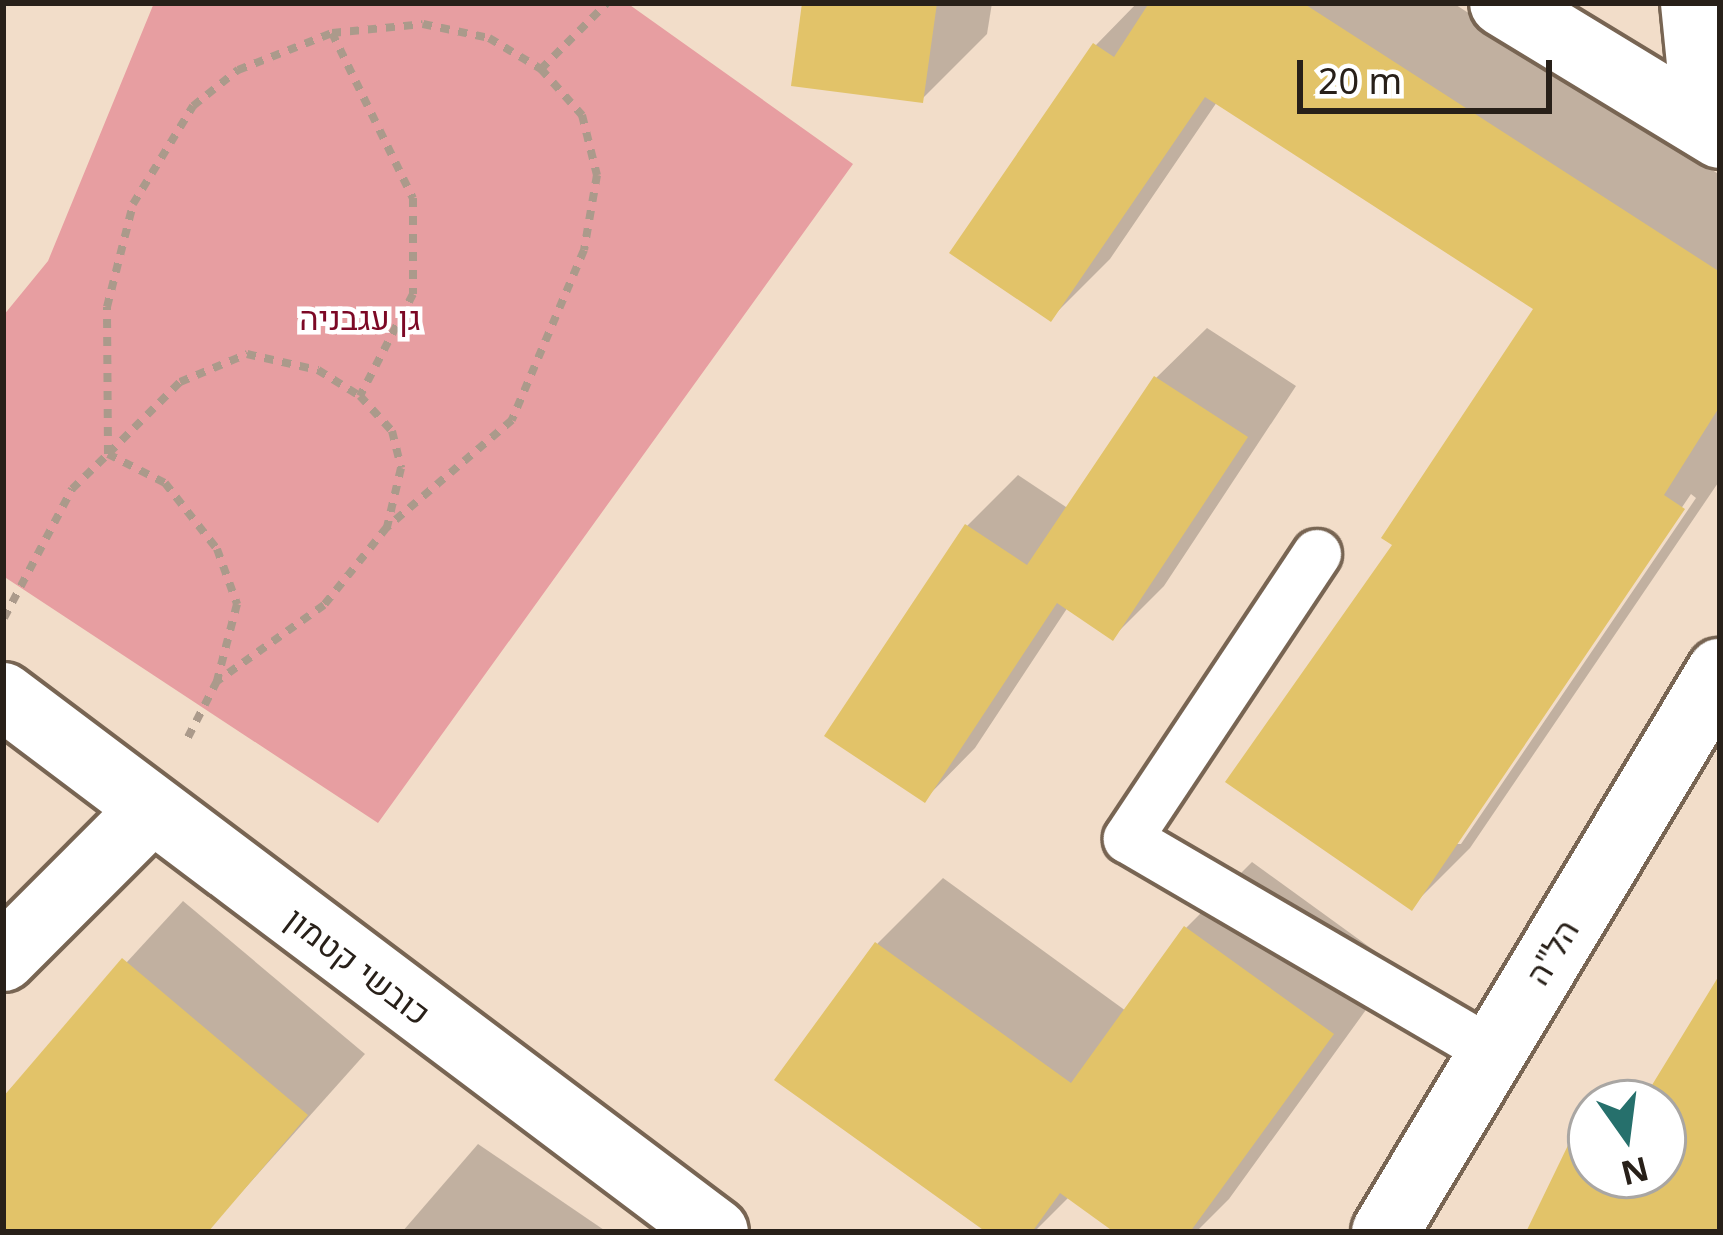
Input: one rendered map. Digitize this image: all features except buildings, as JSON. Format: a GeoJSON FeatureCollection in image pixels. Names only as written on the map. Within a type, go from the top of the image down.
{"type":"FeatureCollection","features":[{"type":"Feature","properties":{"kind":"street"},"geometry":{"type":"LineString","coordinates":[[1502,3],[1713,129]]}},
{"type":"Feature","properties":{"kind":"street"},"geometry":{"type":"LineString","coordinates":[[1694,3],[1713,129]]}},
{"type":"Feature","properties":{"kind":"street","name":"הל\"ה"},"geometry":{"type":"LineString","coordinates":[[1384,1232],[1720,672]]}},
{"type":"Feature","properties":{"kind":"street","name":"כובשי קטמון"},"geometry":{"type":"LineString","coordinates":[[3,696],[715,1232]]}},
{"type":"Feature","properties":{"kind":"street"},"geometry":{"type":"LineString","coordinates":[[3,958],[150,811]]}},
{"type":"Feature","properties":{"kind":"lane"},"geometry":{"type":"LineString","coordinates":[[1318,554],[1128,839],[1493,1052]]}},
{"type":"Feature","properties":{"kind":"path"},"geometry":{"type":"LineString","coordinates":[[541,68],[607,3]]}},
{"type":"Feature","properties":{"kind":"path"},"geometry":{"type":"LineString","coordinates":[[108,454],[107,308],[133,204],[193,106],[238,70],[332,33],[423,24],[489,38],[541,68],[582,115],[597,175],[584,250],[512,420],[387,527],[325,605],[217,681]]}},
{"type":"Feature","properties":{"kind":"path"},"geometry":{"type":"LineString","coordinates":[[332,33],[413,198],[413,294],[360,395]]}},
{"type":"Feature","properties":{"kind":"path"},"geometry":{"type":"LineString","coordinates":[[3,619],[72,489],[180,382],[247,354],[318,370],[360,395],[392,431],[401,468],[387,527]]}},
{"type":"Feature","properties":{"kind":"path"},"geometry":{"type":"LineString","coordinates":[[108,454],[165,484],[218,549],[237,604],[217,681],[150,811]]}},
{"type":"Feature","properties":{"kind":"green space","name":"גן עגבניה"},"geometry":{"type":"Polygon","coordinates":[[[154,3],[627,3],[853,164],[378,823],[3,576],[3,316],[48,261],[154,3]]]}}]}
